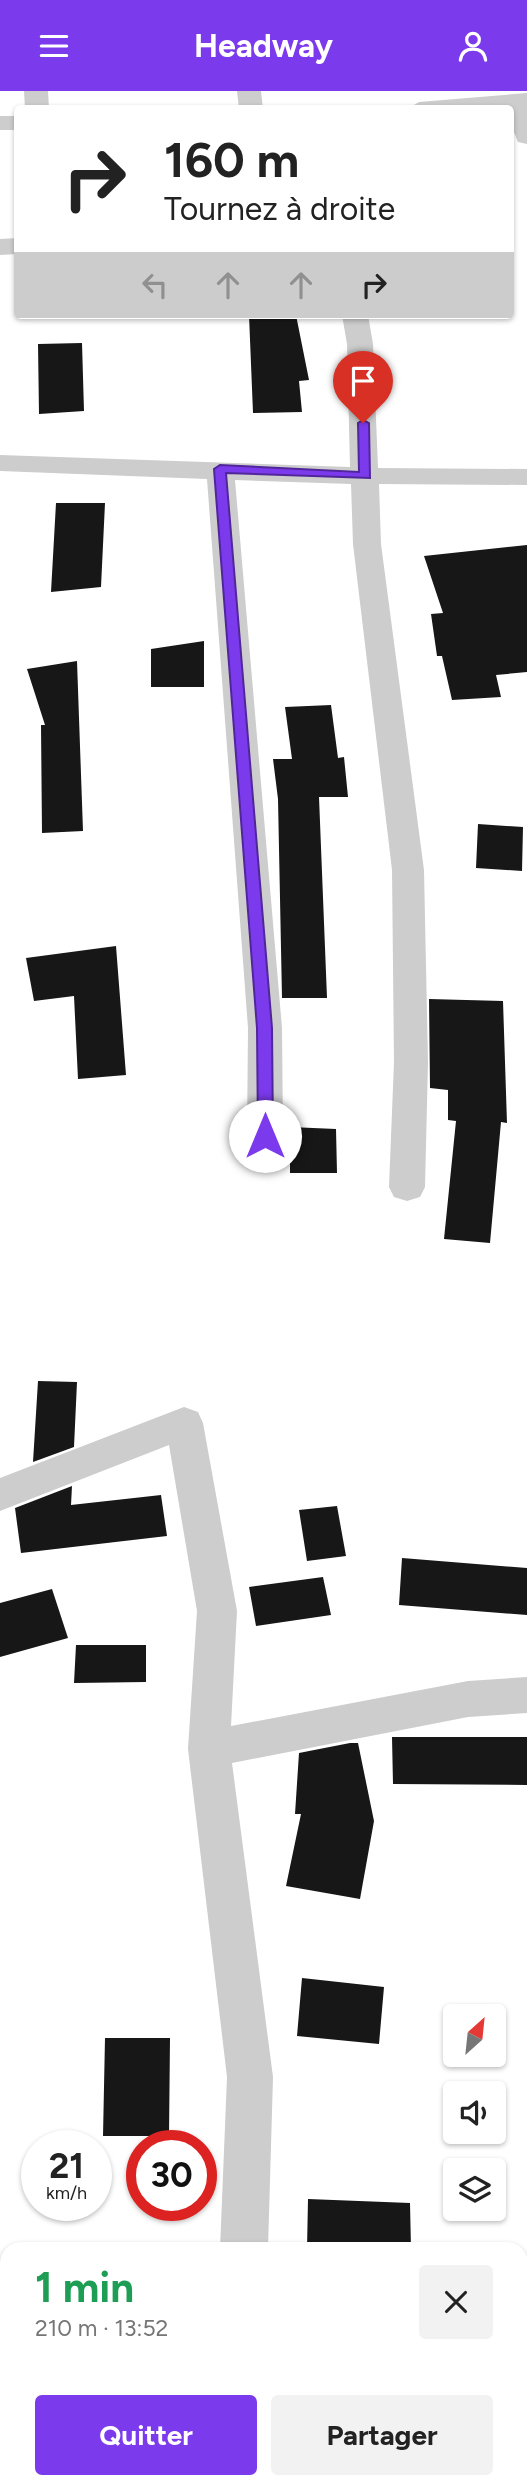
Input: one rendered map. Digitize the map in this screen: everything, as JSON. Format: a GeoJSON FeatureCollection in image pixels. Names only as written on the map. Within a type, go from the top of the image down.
{"type":"FeatureCollection","features":[{"type":"Feature","properties":{"kind":"street"},"geometry":{"type":"LineString","coordinates":[[434,105],[456,99],[521,102],[527,137]]}},
{"type":"Feature","properties":{"kind":"street"},"geometry":{"type":"LineString","coordinates":[[356,319],[360,344],[367,544],[408,870],[411,1062],[407,1187]]}},
{"type":"Feature","properties":{"kind":"street"},"geometry":{"type":"LineString","coordinates":[[0,464],[220,469],[365,476],[527,477]]}},
{"type":"Feature","properties":{"kind":"street"},"geometry":{"type":"LineString","coordinates":[[220,469],[265,1028],[265,1136]]}},
{"type":"Feature","properties":{"kind":"street"},"geometry":{"type":"LineString","coordinates":[[0,1495],[184,1423],[216,1611],[209,1749],[250,2077],[244,2242]]}},
{"type":"Feature","properties":{"kind":"street"},"geometry":{"type":"LineString","coordinates":[[209,1749],[468,1699],[527,1695]]}},
{"type":"Feature","properties":{"kind":"building"},"geometry":{"type":"Polygon","coordinates":[[[249,319],[297,319],[309,380],[299,381],[302,412],[253,413],[249,319]]]}},
{"type":"Feature","properties":{"kind":"building"},"geometry":{"type":"Polygon","coordinates":[[[82,343],[84,411],[39,414],[38,344],[82,343]]]}},
{"type":"Feature","properties":{"kind":"building"},"geometry":{"type":"Polygon","coordinates":[[[56,503],[105,503],[101,587],[51,592],[56,503]]]}},
{"type":"Feature","properties":{"kind":"building"},"geometry":{"type":"Polygon","coordinates":[[[527,545],[527,672],[496,675],[501,697],[452,700],[442,656],[437,656],[431,614],[443,613],[424,556],[527,545]]]}},
{"type":"Feature","properties":{"kind":"building"},"geometry":{"type":"Polygon","coordinates":[[[204,641],[204,687],[151,687],[151,649],[204,641]]]}},
{"type":"Feature","properties":{"kind":"building"},"geometry":{"type":"Polygon","coordinates":[[[77,661],[83,831],[42,833],[41,725],[45,725],[27,669],[77,661]]]}},
{"type":"Feature","properties":{"kind":"building"},"geometry":{"type":"Polygon","coordinates":[[[331,705],[338,758],[344,757],[348,797],[319,797],[327,998],[282,998],[278,799],[273,759],[292,759],[285,707],[331,705]]]}},
{"type":"Feature","properties":{"kind":"building"},"geometry":{"type":"Polygon","coordinates":[[[478,824],[523,827],[522,871],[476,868],[478,824]]]}},
{"type":"Feature","properties":{"kind":"building"},"geometry":{"type":"Polygon","coordinates":[[[116,946],[126,1075],[78,1079],[74,996],[34,1001],[26,958],[116,946]]]}},
{"type":"Feature","properties":{"kind":"building"},"geometry":{"type":"Polygon","coordinates":[[[429,999],[503,1001],[507,1123],[501,1122],[490,1243],[444,1239],[456,1121],[448,1120],[448,1090],[430,1088],[429,999]]]}},
{"type":"Feature","properties":{"kind":"building"},"geometry":{"type":"Polygon","coordinates":[[[290,1127],[336,1129],[337,1173],[290,1173],[290,1127]]]}},
{"type":"Feature","properties":{"kind":"building"},"geometry":{"type":"Polygon","coordinates":[[[38,1381],[77,1382],[74,1447],[33,1462],[38,1381]]]}},
{"type":"Feature","properties":{"kind":"building"},"geometry":{"type":"Polygon","coordinates":[[[72,1486],[71,1505],[161,1495],[167,1536],[21,1553],[15,1508],[72,1486]]]}},
{"type":"Feature","properties":{"kind":"building"},"geometry":{"type":"Polygon","coordinates":[[[337,1506],[346,1556],[307,1561],[299,1510],[337,1506]]]}},
{"type":"Feature","properties":{"kind":"building"},"geometry":{"type":"Polygon","coordinates":[[[402,1558],[527,1568],[527,1615],[399,1605],[402,1558]]]}},
{"type":"Feature","properties":{"kind":"building"},"geometry":{"type":"Polygon","coordinates":[[[323,1577],[331,1615],[256,1626],[249,1587],[323,1577]]]}},
{"type":"Feature","properties":{"kind":"building"},"geometry":{"type":"Polygon","coordinates":[[[52,1589],[68,1638],[0,1657],[0,1603],[52,1589]]]}},
{"type":"Feature","properties":{"kind":"building"},"geometry":{"type":"Polygon","coordinates":[[[76,1645],[146,1645],[146,1682],[74,1683],[76,1645]]]}},
{"type":"Feature","properties":{"kind":"building"},"geometry":{"type":"Polygon","coordinates":[[[392,1737],[527,1737],[527,1785],[393,1784],[392,1737]]]}},
{"type":"Feature","properties":{"kind":"building"},"geometry":{"type":"Polygon","coordinates":[[[358,1743],[374,1821],[360,1899],[286,1886],[301,1814],[295,1814],[299,1753],[358,1743]]]}},
{"type":"Feature","properties":{"kind":"building"},"geometry":{"type":"Polygon","coordinates":[[[302,1978],[384,1987],[379,2044],[297,2036],[302,1978]]]}},
{"type":"Feature","properties":{"kind":"building"},"geometry":{"type":"Polygon","coordinates":[[[105,2038],[170,2038],[169,2130],[126,2130],[126,2136],[112,2136],[112,2130],[103,2130],[105,2038]]]}},
{"type":"Feature","properties":{"kind":"building"},"geometry":{"type":"Polygon","coordinates":[[[308,2199],[410,2203],[411,2242],[307,2242],[308,2199]]]}},
{"type":"Feature","properties":{"kind":"route"},"geometry":{"type":"LineString","coordinates":[[265,1136],[265,1028],[220,469],[365,476],[363,423]]}}]}
